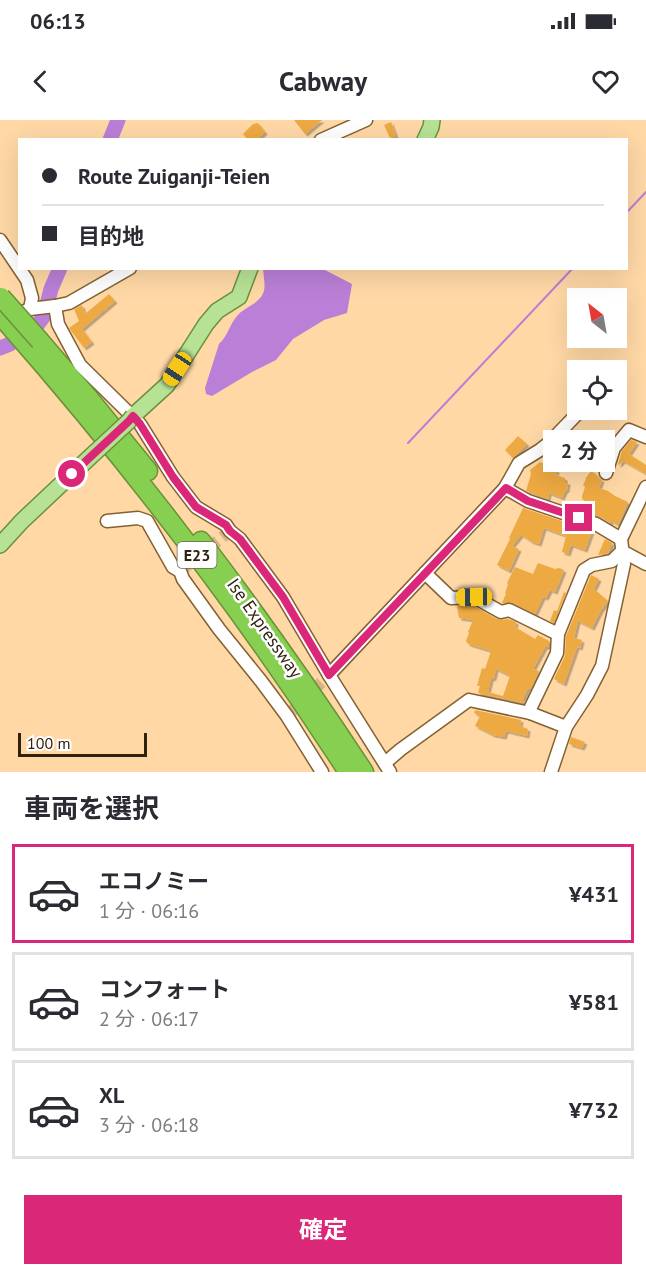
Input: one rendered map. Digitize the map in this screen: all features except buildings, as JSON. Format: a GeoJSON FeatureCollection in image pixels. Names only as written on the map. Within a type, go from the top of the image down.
{"type":"FeatureCollection","features":[{"type":"Feature","properties":{"kind":"highway","name":"Ise Expressway"},"geometry":{"type":"LineString","coordinates":[[1,296],[35,345],[203,564],[284,676],[348,772]]}},
{"type":"Feature","properties":{"kind":"highway","name":"Ise Expressway"},"geometry":{"type":"LineString","coordinates":[[0,315],[35,345],[138,459],[235,585],[364,772]]}},
{"type":"Feature","properties":{"kind":"main road"},"geometry":{"type":"LineString","coordinates":[[426,138],[432,120]]}},
{"type":"Feature","properties":{"kind":"main road"},"geometry":{"type":"LineString","coordinates":[[0,545],[22,521],[167,385],[206,324],[217,311],[239,297],[249,270]]}},
{"type":"Feature","properties":{"kind":"street"},"geometry":{"type":"LineString","coordinates":[[326,138],[366,120]]}},
{"type":"Feature","properties":{"kind":"street"},"geometry":{"type":"LineString","coordinates":[[0,240],[18,267]]}},
{"type":"Feature","properties":{"kind":"street"},"geometry":{"type":"LineString","coordinates":[[20,270],[27,280],[32,298],[30,309]]}},
{"type":"Feature","properties":{"kind":"street"},"geometry":{"type":"LineString","coordinates":[[0,315],[69,303],[127,270]]}},
{"type":"Feature","properties":{"kind":"street"},"geometry":{"type":"LineString","coordinates":[[55,306],[58,324],[80,365],[133,416],[173,477],[196,507],[226,525],[240,539],[283,597],[388,768],[400,750],[469,700],[530,713],[566,727]]}},
{"type":"Feature","properties":{"kind":"street"},"geometry":{"type":"LineString","coordinates":[[329,675],[506,488],[519,463],[549,443],[571,420]]}},
{"type":"Feature","properties":{"kind":"street"},"geometry":{"type":"LineString","coordinates":[[606,472],[614,448],[629,430],[646,437]]}},
{"type":"Feature","properties":{"kind":"street"},"geometry":{"type":"LineString","coordinates":[[530,713],[557,653],[558,634],[584,570],[592,565],[612,561],[622,545],[646,487]]}},
{"type":"Feature","properties":{"kind":"street"},"geometry":{"type":"LineString","coordinates":[[506,488],[528,501],[596,524],[646,564]]}},
{"type":"Feature","properties":{"kind":"street"},"geometry":{"type":"LineString","coordinates":[[107,520],[138,518],[147,521],[173,567],[180,571],[183,579],[219,629],[261,681],[322,772]]}},
{"type":"Feature","properties":{"kind":"street"},"geometry":{"type":"LineString","coordinates":[[551,772],[566,727],[587,695],[602,666],[624,564],[622,545]]}},
{"type":"Feature","properties":{"kind":"street"},"geometry":{"type":"LineString","coordinates":[[425,573],[451,598],[474,597],[501,612],[509,610],[558,634]]}},
{"type":"Feature","properties":{"kind":"shaded area"},"geometry":{"type":"Polygon","coordinates":[[[263,270],[325,270],[352,284],[347,313],[324,320],[293,339],[276,360],[212,396],[206,394],[205,388],[219,344],[239,314],[260,298],[265,286],[263,270]]]}},
{"type":"Feature","properties":{"kind":"waterway"},"geometry":{"type":"LineString","coordinates":[[111,138],[118,120]]}},
{"type":"Feature","properties":{"kind":"waterway"},"geometry":{"type":"LineString","coordinates":[[628,211],[646,192]]}},
{"type":"Feature","properties":{"kind":"waterway"},"geometry":{"type":"LineString","coordinates":[[0,348],[10,344],[38,324],[44,316],[59,270]]}},
{"type":"Feature","properties":{"kind":"waterway"},"geometry":{"type":"LineString","coordinates":[[408,443],[571,270]]}},
{"type":"Feature","properties":{"kind":"tunnel"},"geometry":{"type":"LineString","coordinates":[[180,571],[230,531]]}},
{"type":"Feature","properties":{"kind":"tunnel"},"geometry":{"type":"LineString","coordinates":[[287,716],[329,675]]}},
{"type":"Feature","properties":{"kind":"route"},"geometry":{"type":"LineString","coordinates":[[72,474],[133,416],[173,477],[196,507],[226,525],[240,539],[283,597],[329,675],[506,488],[528,501],[579,518]]}}]}
